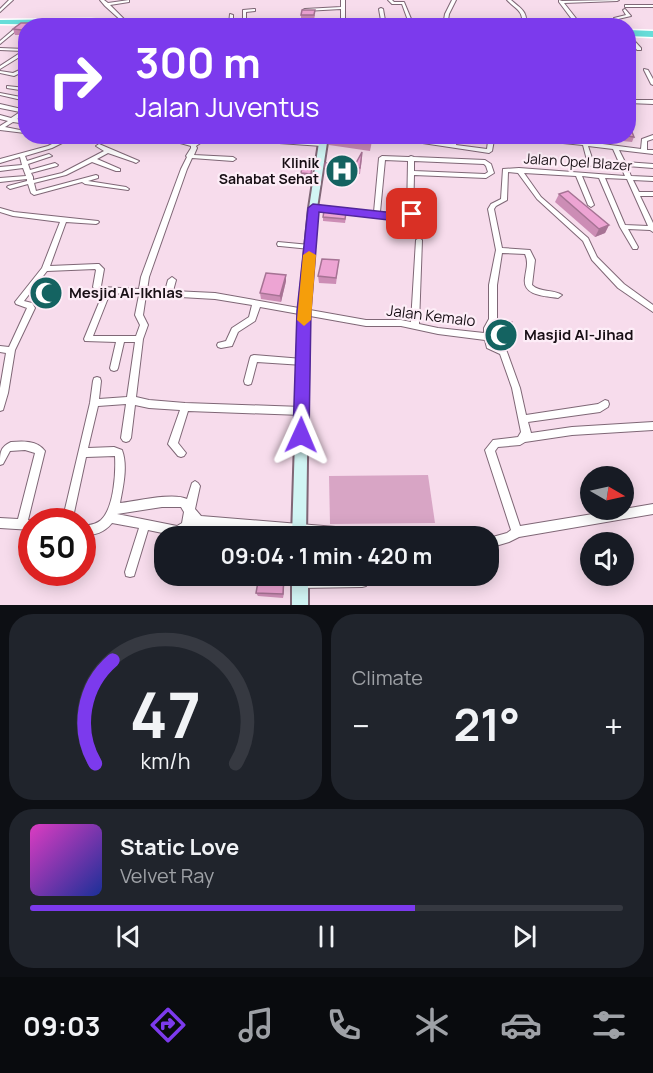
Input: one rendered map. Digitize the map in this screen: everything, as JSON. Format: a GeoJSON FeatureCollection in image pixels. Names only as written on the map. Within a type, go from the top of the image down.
{"type":"FeatureCollection","features":[{"type":"Feature","properties":{"kind":"highway"},"geometry":{"type":"LineString","coordinates":[[0,22],[18,22]]}},
{"type":"Feature","properties":{"kind":"highway"},"geometry":{"type":"LineString","coordinates":[[636,35],[652,36]]}},
{"type":"Feature","properties":{"kind":"main road"},"geometry":{"type":"LineString","coordinates":[[299,526],[304,311],[313,208],[322,144]]}},
{"type":"Feature","properties":{"kind":"main road"},"geometry":{"type":"LineString","coordinates":[[300,586],[300,605]]}},
{"type":"Feature","properties":{"kind":"street"},"geometry":{"type":"LineString","coordinates":[[0,10],[11,0]]}},
{"type":"Feature","properties":{"kind":"street"},"geometry":{"type":"LineString","coordinates":[[102,0],[120,18]]}},
{"type":"Feature","properties":{"kind":"street"},"geometry":{"type":"LineString","coordinates":[[343,0],[344,18]]}},
{"type":"Feature","properties":{"kind":"street"},"geometry":{"type":"LineString","coordinates":[[390,0],[393,3],[403,3],[409,18]]}},
{"type":"Feature","properties":{"kind":"street"},"geometry":{"type":"LineString","coordinates":[[446,18],[454,0]]}},
{"type":"Feature","properties":{"kind":"street"},"geometry":{"type":"LineString","coordinates":[[509,0],[523,11],[526,18]]}},
{"type":"Feature","properties":{"kind":"street"},"geometry":{"type":"LineString","coordinates":[[560,1],[616,0]]}},
{"type":"Feature","properties":{"kind":"street"},"geometry":{"type":"LineString","coordinates":[[106,5],[128,1]]}},
{"type":"Feature","properties":{"kind":"street"},"geometry":{"type":"LineString","coordinates":[[560,1],[574,18]]}},
{"type":"Feature","properties":{"kind":"street"},"geometry":{"type":"LineString","coordinates":[[616,18],[629,16],[625,8],[653,6]]}},
{"type":"Feature","properties":{"kind":"street"},"geometry":{"type":"LineString","coordinates":[[305,10],[343,8]]}},
{"type":"Feature","properties":{"kind":"street"},"geometry":{"type":"LineString","coordinates":[[381,9],[383,18]]}},
{"type":"Feature","properties":{"kind":"street"},"geometry":{"type":"LineString","coordinates":[[244,18],[244,11],[254,10]]}},
{"type":"Feature","properties":{"kind":"street"},"geometry":{"type":"LineString","coordinates":[[0,43],[18,27]]}},
{"type":"Feature","properties":{"kind":"street"},"geometry":{"type":"LineString","coordinates":[[636,45],[639,49]]}},
{"type":"Feature","properties":{"kind":"street"},"geometry":{"type":"LineString","coordinates":[[0,49],[18,50]]}},
{"type":"Feature","properties":{"kind":"street"},"geometry":{"type":"LineString","coordinates":[[0,70],[18,57]]}},
{"type":"Feature","properties":{"kind":"street"},"geometry":{"type":"LineString","coordinates":[[0,70],[14,75],[18,73]]}},
{"type":"Feature","properties":{"kind":"street"},"geometry":{"type":"LineString","coordinates":[[646,70],[653,84]]}},
{"type":"Feature","properties":{"kind":"street"},"geometry":{"type":"LineString","coordinates":[[9,87],[18,89]]}},
{"type":"Feature","properties":{"kind":"street"},"geometry":{"type":"LineString","coordinates":[[0,94],[18,98]]}},
{"type":"Feature","properties":{"kind":"street"},"geometry":{"type":"LineString","coordinates":[[636,100],[653,102]]}},
{"type":"Feature","properties":{"kind":"street"},"geometry":{"type":"LineString","coordinates":[[0,106],[18,110]]}},
{"type":"Feature","properties":{"kind":"street"},"geometry":{"type":"LineString","coordinates":[[0,128],[18,116]]}},
{"type":"Feature","properties":{"kind":"street"},"geometry":{"type":"LineString","coordinates":[[0,117],[18,121]]}},
{"type":"Feature","properties":{"kind":"street"},"geometry":{"type":"LineString","coordinates":[[0,128],[18,131]]}},
{"type":"Feature","properties":{"kind":"street"},"geometry":{"type":"LineString","coordinates":[[644,151],[644,140],[653,137]]}},
{"type":"Feature","properties":{"kind":"street"},"geometry":{"type":"LineString","coordinates":[[10,187],[27,169],[63,144]]}},
{"type":"Feature","properties":{"kind":"street"},"geometry":{"type":"LineString","coordinates":[[126,438],[139,339],[144,325],[139,316],[141,292],[189,156],[195,148],[189,144]]}},
{"type":"Feature","properties":{"kind":"street"},"geometry":{"type":"LineString","coordinates":[[445,144],[489,151],[490,144]]}},
{"type":"Feature","properties":{"kind":"street"},"geometry":{"type":"LineString","coordinates":[[591,164],[585,144],[653,152]]}},
{"type":"Feature","properties":{"kind":"street"},"geometry":{"type":"LineString","coordinates":[[99,146],[135,161]]}},
{"type":"Feature","properties":{"kind":"street"},"geometry":{"type":"LineString","coordinates":[[615,147],[653,228],[623,226]]}},
{"type":"Feature","properties":{"kind":"street"},"geometry":{"type":"LineString","coordinates":[[74,169],[108,151]]}},
{"type":"Feature","properties":{"kind":"street"},"geometry":{"type":"LineString","coordinates":[[0,180],[27,169],[49,156]]}},
{"type":"Feature","properties":{"kind":"street"},"geometry":{"type":"LineString","coordinates":[[189,156],[234,159]]}},
{"type":"Feature","properties":{"kind":"street"},"geometry":{"type":"LineString","coordinates":[[313,208],[406,218],[412,214],[411,158]]}},
{"type":"Feature","properties":{"kind":"street"},"geometry":{"type":"LineString","coordinates":[[377,214],[381,159],[411,158],[485,162],[489,165],[491,173],[486,176],[412,173]]}},
{"type":"Feature","properties":{"kind":"street"},"geometry":{"type":"LineString","coordinates":[[92,159],[118,170]]}},
{"type":"Feature","properties":{"kind":"street"},"geometry":{"type":"LineString","coordinates":[[433,159],[435,174]]}},
{"type":"Feature","properties":{"kind":"street"},"geometry":{"type":"LineString","coordinates":[[0,161],[27,169],[55,165]]}},
{"type":"Feature","properties":{"kind":"street"},"geometry":{"type":"LineString","coordinates":[[623,164],[653,166]]}},
{"type":"Feature","properties":{"kind":"street"},"geometry":{"type":"LineString","coordinates":[[0,169],[27,169],[74,169],[98,178],[36,193],[27,169]]}},
{"type":"Feature","properties":{"kind":"street","name":"Jalan Opel Blazer"},"geometry":{"type":"LineString","coordinates":[[503,172],[508,169],[579,176],[653,179]]}},
{"type":"Feature","properties":{"kind":"street"},"geometry":{"type":"LineString","coordinates":[[519,170],[536,194],[586,240],[594,258],[612,277],[629,294],[653,309]]}},
{"type":"Feature","properties":{"kind":"street","name":"Jalan Kemalo"},"geometry":{"type":"LineString","coordinates":[[107,291],[209,295],[366,323],[394,322],[438,332],[488,337],[488,328],[493,319],[493,285],[499,250],[491,209],[504,200],[503,172]]}},
{"type":"Feature","properties":{"kind":"street"},"geometry":{"type":"LineString","coordinates":[[579,176],[591,205]]}},
{"type":"Feature","properties":{"kind":"street"},"geometry":{"type":"LineString","coordinates":[[602,177],[623,226],[635,247]]}},
{"type":"Feature","properties":{"kind":"street"},"geometry":{"type":"LineString","coordinates":[[80,181],[126,189]]}},
{"type":"Feature","properties":{"kind":"street"},"geometry":{"type":"LineString","coordinates":[[637,194],[653,195]]}},
{"type":"Feature","properties":{"kind":"street"},"geometry":{"type":"LineString","coordinates":[[0,210],[12,214],[96,222]]}},
{"type":"Feature","properties":{"kind":"street"},"geometry":{"type":"LineString","coordinates":[[645,210],[653,211]]}},
{"type":"Feature","properties":{"kind":"street"},"geometry":{"type":"LineString","coordinates":[[0,407],[6,389],[6,367],[11,350],[31,308],[19,302],[45,269],[64,220]]}},
{"type":"Feature","properties":{"kind":"street"},"geometry":{"type":"LineString","coordinates":[[415,326],[419,240]]}},
{"type":"Feature","properties":{"kind":"street"},"geometry":{"type":"LineString","coordinates":[[280,244],[310,247]]}},
{"type":"Feature","properties":{"kind":"street"},"geometry":{"type":"LineString","coordinates":[[499,250],[528,252],[531,264],[527,279],[531,288],[538,293],[558,295]]}},
{"type":"Feature","properties":{"kind":"street"},"geometry":{"type":"LineString","coordinates":[[45,269],[96,266],[100,270],[98,289],[107,291],[88,339],[139,339]]}},
{"type":"Feature","properties":{"kind":"street"},"geometry":{"type":"LineString","coordinates":[[168,294],[172,280]]}},
{"type":"Feature","properties":{"kind":"street"},"geometry":{"type":"LineString","coordinates":[[221,345],[230,344],[235,330],[252,319],[257,303]]}},
{"type":"Feature","properties":{"kind":"street"},"geometry":{"type":"LineString","coordinates":[[488,337],[490,346],[503,352],[523,418],[526,433],[524,438]]}},
{"type":"Feature","properties":{"kind":"street"},"geometry":{"type":"LineString","coordinates":[[114,368],[122,339]]}},
{"type":"Feature","properties":{"kind":"street"},"geometry":{"type":"LineString","coordinates":[[0,349],[11,350]]}},
{"type":"Feature","properties":{"kind":"street"},"geometry":{"type":"LineString","coordinates":[[248,381],[254,358],[303,362]]}},
{"type":"Feature","properties":{"kind":"street"},"geometry":{"type":"LineString","coordinates":[[70,508],[98,381]]}},
{"type":"Feature","properties":{"kind":"street"},"geometry":{"type":"LineString","coordinates":[[94,403],[131,399],[149,404],[185,407],[302,411]]}},
{"type":"Feature","properties":{"kind":"street"},"geometry":{"type":"LineString","coordinates":[[523,418],[600,408],[605,404]]}},
{"type":"Feature","properties":{"kind":"street"},"geometry":{"type":"LineString","coordinates":[[181,453],[173,444],[185,407]]}},
{"type":"Feature","properties":{"kind":"street"},"geometry":{"type":"LineString","coordinates":[[517,532],[489,452],[494,444],[572,431],[653,426]]}},
{"type":"Feature","properties":{"kind":"street"},"geometry":{"type":"LineString","coordinates":[[0,461],[4,451],[11,447],[34,446],[40,451],[30,508]]}},
{"type":"Feature","properties":{"kind":"street"},"geometry":{"type":"LineString","coordinates":[[82,453],[114,451],[119,454],[111,513]]}},
{"type":"Feature","properties":{"kind":"street"},"geometry":{"type":"LineString","coordinates":[[189,526],[194,517],[195,486]]}},
{"type":"Feature","properties":{"kind":"street"},"geometry":{"type":"LineString","coordinates":[[96,528],[111,513],[162,502],[183,502],[194,517],[250,526]]}},
{"type":"Feature","properties":{"kind":"street"},"geometry":{"type":"LineString","coordinates":[[499,540],[517,532],[653,509]]}},
{"type":"Feature","properties":{"kind":"street"},"geometry":{"type":"LineString","coordinates":[[111,513],[154,527]]}},
{"type":"Feature","properties":{"kind":"street"},"geometry":{"type":"LineString","coordinates":[[0,523],[18,524]]}},
{"type":"Feature","properties":{"kind":"street"},"geometry":{"type":"LineString","coordinates":[[130,572],[145,525]]}},
{"type":"Feature","properties":{"kind":"shaded area"},"geometry":{"type":"Polygon","coordinates":[[[428,475],[435,523],[330,524],[329,476],[428,475]]]}},
{"type":"Feature","properties":{"kind":"building"},"geometry":{"type":"Polygon","coordinates":[[[302,10],[315,10],[314,15],[301,15],[302,10]]]}},
{"type":"Feature","properties":{"kind":"building"},"geometry":{"type":"Polygon","coordinates":[[[362,152],[360,168],[325,167],[325,163],[356,163],[362,152]]]}},
{"type":"Feature","properties":{"kind":"building"},"geometry":{"type":"Polygon","coordinates":[[[302,167],[312,167],[311,174],[301,173],[302,167]]]}},
{"type":"Feature","properties":{"kind":"building"},"geometry":{"type":"Polygon","coordinates":[[[568,191],[609,225],[599,229],[559,194],[568,191]]]}},
{"type":"Feature","properties":{"kind":"building"},"geometry":{"type":"Polygon","coordinates":[[[324,211],[346,213],[345,219],[323,217],[324,211]]]}},
{"type":"Feature","properties":{"kind":"building"},"geometry":{"type":"Polygon","coordinates":[[[322,259],[339,260],[336,278],[318,276],[322,259]]]}},
{"type":"Feature","properties":{"kind":"building"},"geometry":{"type":"Polygon","coordinates":[[[266,273],[286,275],[280,296],[260,293],[266,273]]]}},
{"type":"Feature","properties":{"kind":"building"},"geometry":{"type":"Polygon","coordinates":[[[498,319],[512,322],[513,339],[508,338],[509,342],[498,337],[498,319]]]}},
{"type":"Feature","properties":{"kind":"building"},"geometry":{"type":"Polygon","coordinates":[[[257,586],[283,586],[283,594],[256,593],[257,586]]]}},
{"type":"Feature","properties":{"kind":"slow traffic"},"geometry":{"type":"LineString","coordinates":[[304,320],[309,255]]}},
{"type":"Feature","properties":{"kind":"place","name":"Klinik Sahabat Sehat"},"geometry":{"type":"Point","coordinates":[342,171]}},
{"type":"Feature","properties":{"kind":"place","name":"Mesjid Al-Ikhlas"},"geometry":{"type":"Point","coordinates":[46,293]}},
{"type":"Feature","properties":{"kind":"place","name":"Masjid Al-Jihad"},"geometry":{"type":"Point","coordinates":[501,335]}},
{"type":"Feature","properties":{"kind":"route"},"geometry":{"type":"LineString","coordinates":[[301,435],[304,311],[313,208],[406,218],[411,217],[412,214]]}}]}
